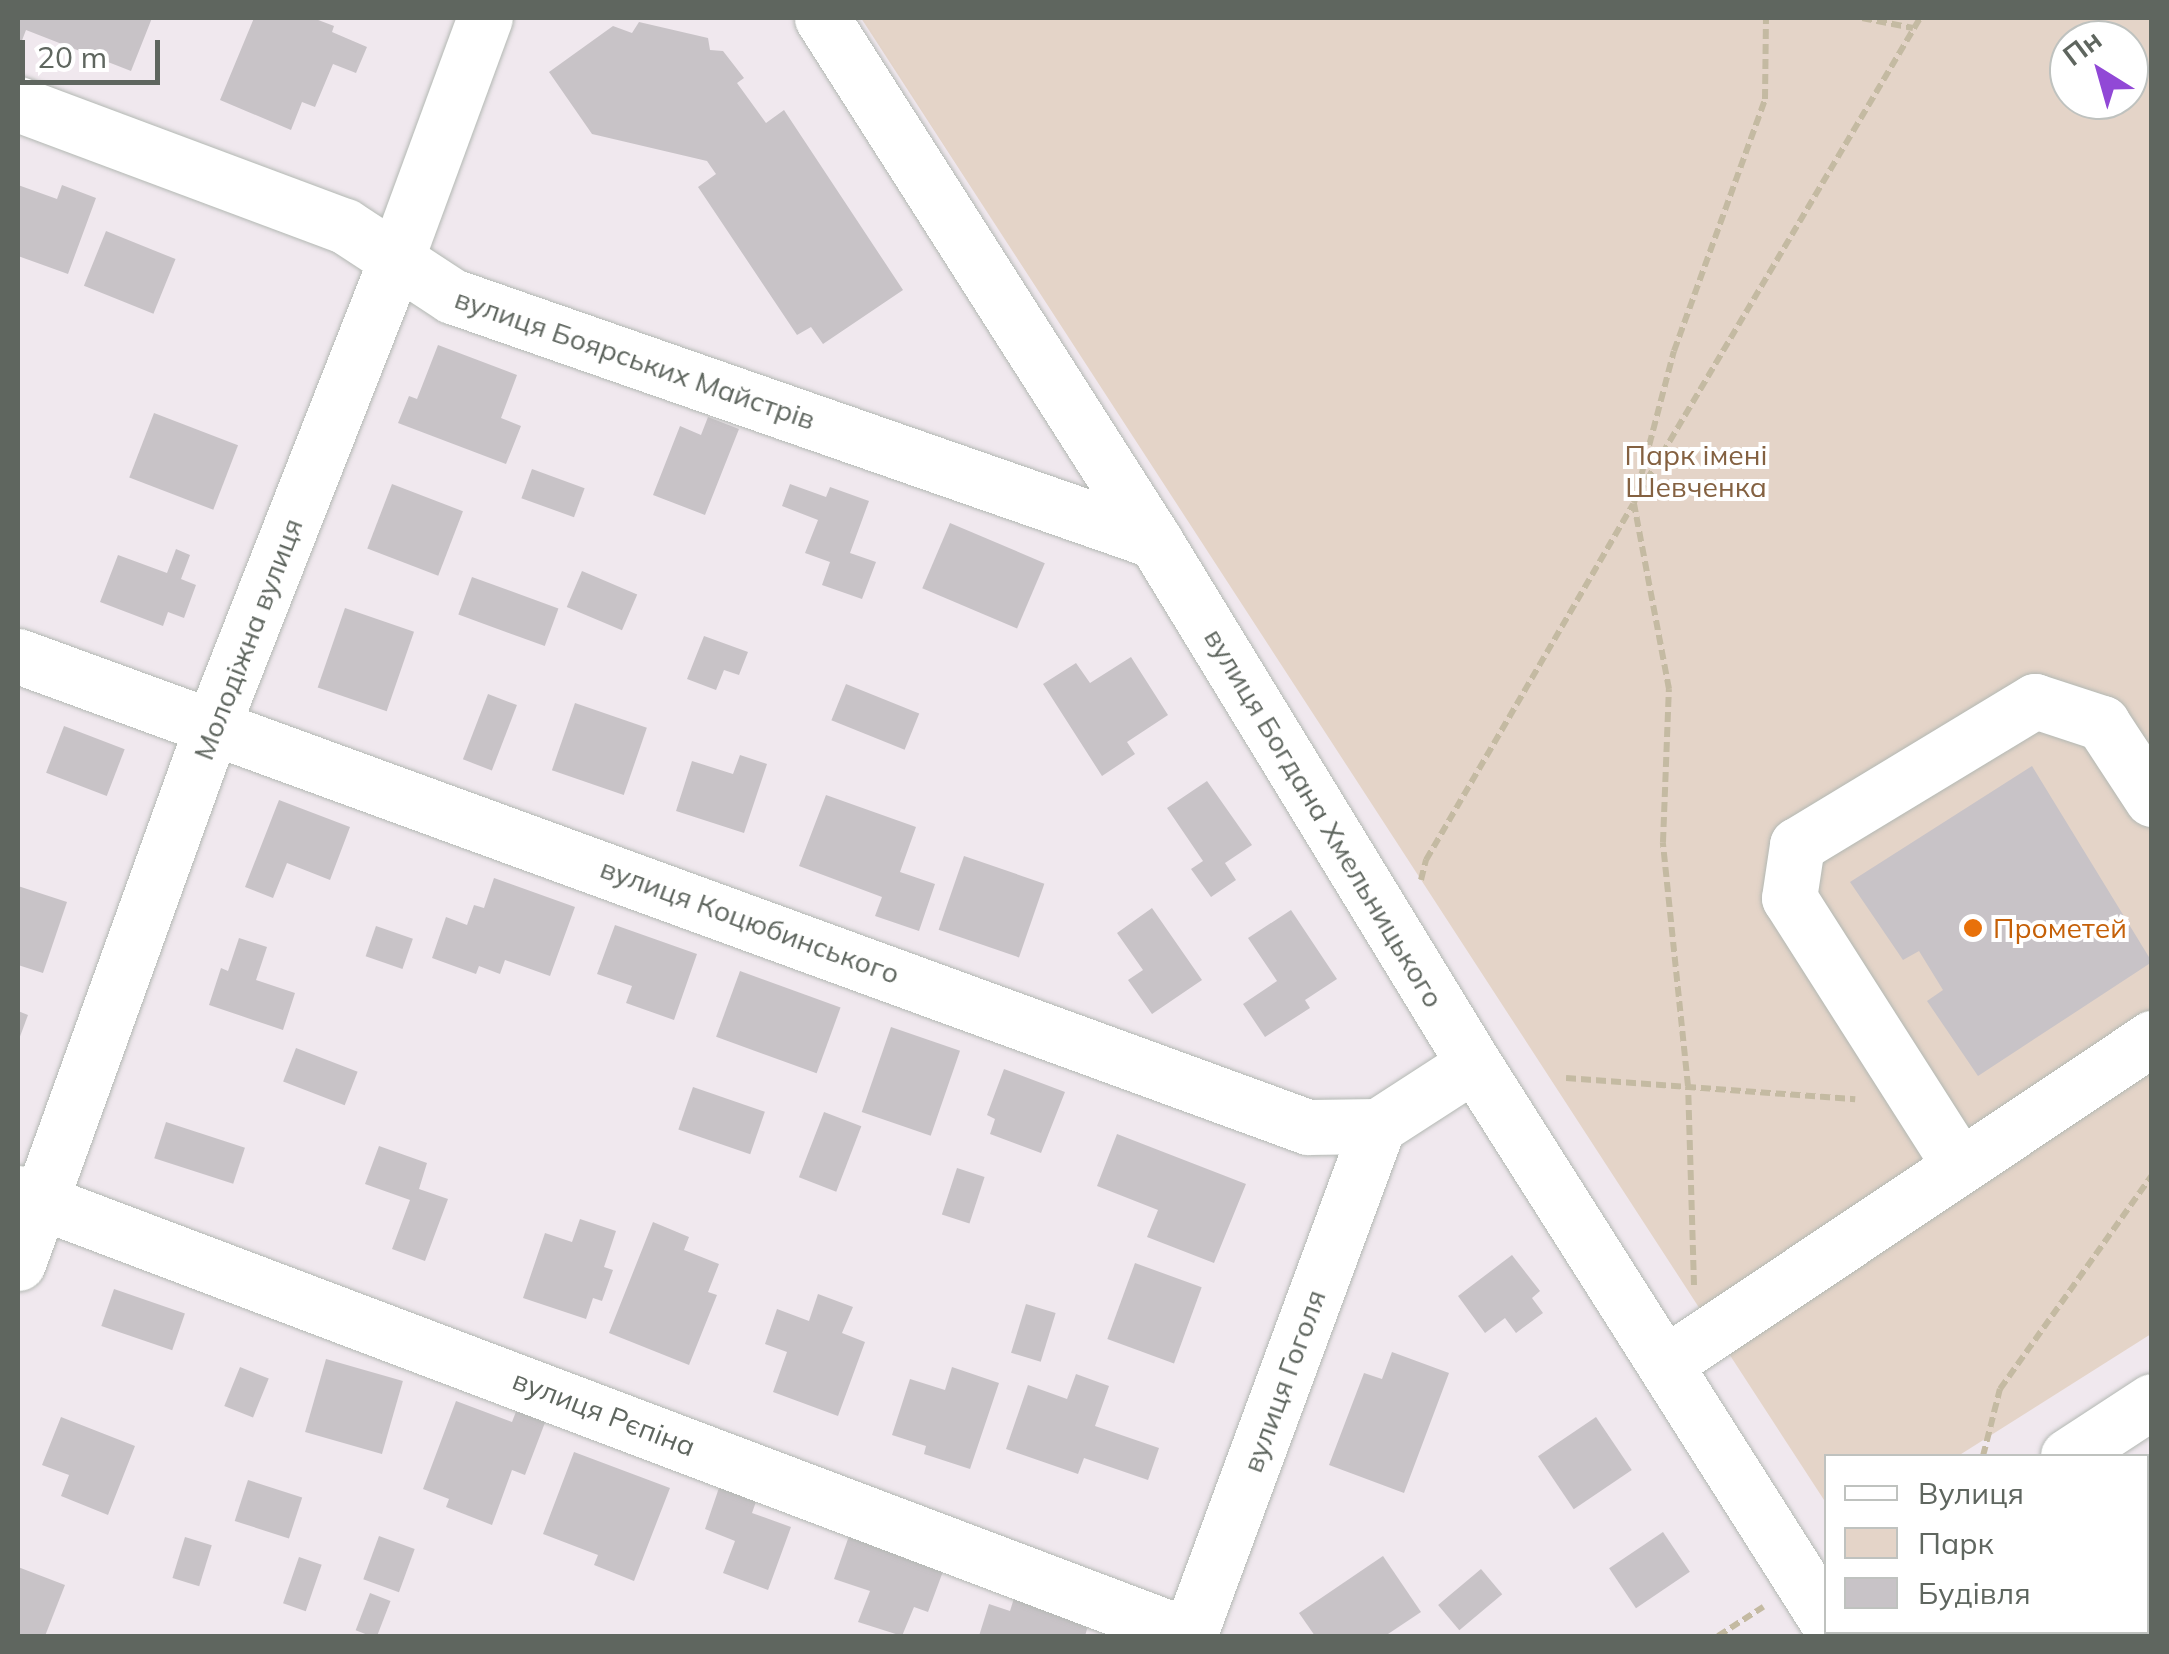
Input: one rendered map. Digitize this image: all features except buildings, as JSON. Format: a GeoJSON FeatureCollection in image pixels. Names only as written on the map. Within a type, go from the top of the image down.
{"type":"FeatureCollection","features":[{"type":"Feature","properties":{"kind":"street","name":"Молодіжна вулиця"},"geometry":{"type":"LineString","coordinates":[[18,1263],[29,1196],[396,262],[485,18]]}},
{"type":"Feature","properties":{"kind":"street","name":"вулиця Богдана Хмельницького"},"geometry":{"type":"LineString","coordinates":[[822,18],[1155,541],[1409,960],[1824,1618]]}},
{"type":"Feature","properties":{"kind":"street","name":"вулиця Боярських Майстрів"},"geometry":{"type":"LineString","coordinates":[[18,104],[345,226],[452,296],[1155,541]]}},
{"type":"Feature","properties":{"kind":"street","name":"вулиця Коцюбинського"},"geometry":{"type":"LineString","coordinates":[[18,656],[213,724],[1308,1127],[1378,1126]]}},
{"type":"Feature","properties":{"kind":"street"},"geometry":{"type":"LineString","coordinates":[[1960,1166],[1916,1103],[1789,898],[1796,845],[2035,701],[2102,723],[2152,799]]}},
{"type":"Feature","properties":{"kind":"street"},"geometry":{"type":"LineString","coordinates":[[1666,1363],[2152,1038]]}},
{"type":"Feature","properties":{"kind":"street"},"geometry":{"type":"LineString","coordinates":[[1378,1126],[1474,1064]]}},
{"type":"Feature","properties":{"kind":"street","name":"вулиця Гоголя"},"geometry":{"type":"LineString","coordinates":[[1189,1636],[1378,1126]]}},
{"type":"Feature","properties":{"kind":"street","name":"вулиця Рєпіна"},"geometry":{"type":"LineString","coordinates":[[29,1196],[1189,1636]]}},
{"type":"Feature","properties":{"kind":"street"},"geometry":{"type":"LineString","coordinates":[[2071,1454],[2152,1402]]}},
{"type":"Feature","properties":{"kind":"path"},"geometry":{"type":"LineString","coordinates":[[1694,1297],[1688,1086],[1664,842],[1670,689],[1634,503],[1674,351],[1765,99],[1766,18]]}},
{"type":"Feature","properties":{"kind":"path"},"geometry":{"type":"LineString","coordinates":[[1862,18],[1913,28]]}},
{"type":"Feature","properties":{"kind":"path"},"geometry":{"type":"LineString","coordinates":[[1409,960],[1426,860],[1920,18]]}},
{"type":"Feature","properties":{"kind":"path"},"geometry":{"type":"LineString","coordinates":[[1566,1078],[1916,1103]]}},
{"type":"Feature","properties":{"kind":"path"},"geometry":{"type":"LineString","coordinates":[[1984,1454],[2000,1389],[2152,1175]]}},
{"type":"Feature","properties":{"kind":"green space","name":"Парк імені Шевченка"},"geometry":{"type":"Polygon","coordinates":[[[861,18],[2151,18],[2151,1334],[1961,1454],[1824,1454],[1824,1500],[861,18]]]}},
{"type":"Feature","properties":{"kind":"place","name":"Прометей"},"geometry":{"type":"Point","coordinates":[1973,928]}}]}
